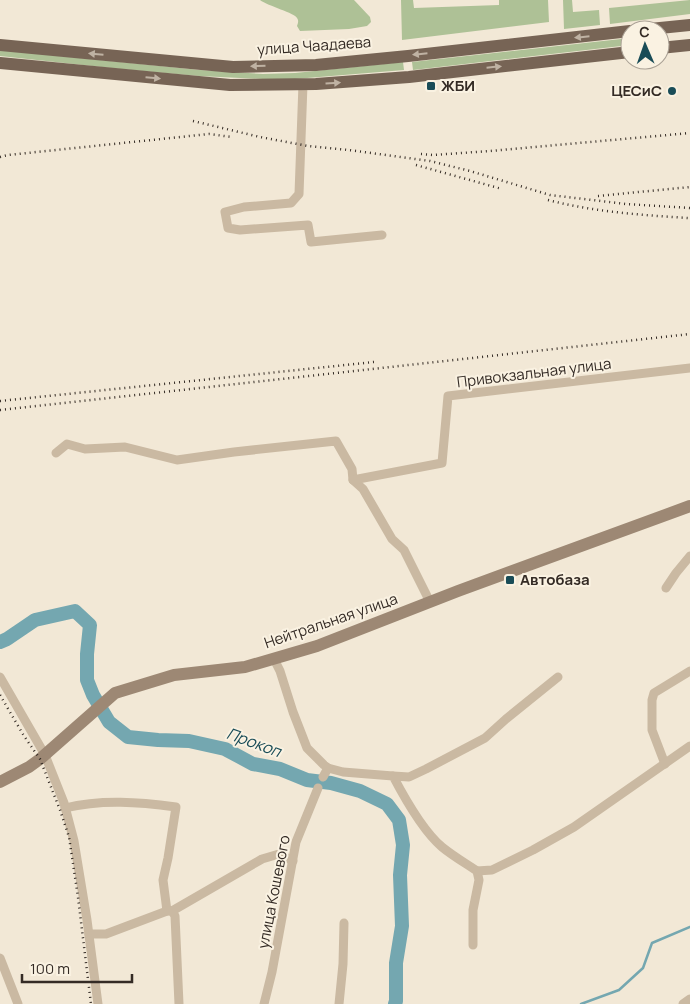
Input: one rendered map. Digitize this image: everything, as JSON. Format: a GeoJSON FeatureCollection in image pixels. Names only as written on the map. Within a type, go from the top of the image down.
{"type":"FeatureCollection","features":[{"type":"Feature","properties":{"kind":"main road"},"geometry":{"type":"LineString","coordinates":[[670,27],[690,25]]}},
{"type":"Feature","properties":{"kind":"main road","name":"улица Чаадаева"},"geometry":{"type":"LineString","coordinates":[[0,45],[233,67],[316,65],[620,32]]}},
{"type":"Feature","properties":{"kind":"main road"},"geometry":{"type":"LineString","coordinates":[[670,47],[690,46]]}},
{"type":"Feature","properties":{"kind":"main road"},"geometry":{"type":"LineString","coordinates":[[0,63],[230,85],[303,84],[409,77],[620,53]]}},
{"type":"Feature","properties":{"kind":"main road","name":"Нейтральная улица"},"geometry":{"type":"LineString","coordinates":[[0,782],[29,767],[45,756],[115,693],[174,676],[245,667],[317,646],[690,506]]}},
{"type":"Feature","properties":{"kind":"street"},"geometry":{"type":"LineString","coordinates":[[303,84],[299,194],[291,203],[244,207],[225,212],[228,228],[240,230],[308,225],[311,242],[382,235]]}},
{"type":"Feature","properties":{"kind":"street","name":"Привокзальная улица"},"geometry":{"type":"LineString","coordinates":[[352,480],[442,463],[448,396],[690,368]]}},
{"type":"Feature","properties":{"kind":"street"},"geometry":{"type":"LineString","coordinates":[[56,453],[67,444],[85,449],[125,447],[178,460],[336,441],[352,469],[352,480],[363,489],[392,539],[404,550],[430,602]]}},
{"type":"Feature","properties":{"kind":"street"},"geometry":{"type":"LineString","coordinates":[[666,588],[690,556]]}},
{"type":"Feature","properties":{"kind":"street"},"geometry":{"type":"LineString","coordinates":[[274,659],[307,748],[328,768],[343,772],[393,776],[409,777],[485,738],[558,677]]}},
{"type":"Feature","properties":{"kind":"street"},"geometry":{"type":"LineString","coordinates":[[665,764],[652,730],[652,700],[654,693],[690,671]]}},
{"type":"Feature","properties":{"kind":"street"},"geometry":{"type":"LineString","coordinates":[[0,677],[45,756],[66,808],[74,841],[98,1004]]}},
{"type":"Feature","properties":{"kind":"street"},"geometry":{"type":"LineString","coordinates":[[393,776],[403,795],[430,834],[441,846],[477,871],[492,870],[574,827],[690,746]]}},
{"type":"Feature","properties":{"kind":"street"},"geometry":{"type":"LineString","coordinates":[[323,777],[328,768]]}},
{"type":"Feature","properties":{"kind":"street","name":"улица Кошевого"},"geometry":{"type":"LineString","coordinates":[[264,1004],[272,972],[296,842],[318,788]]}},
{"type":"Feature","properties":{"kind":"street"},"geometry":{"type":"LineString","coordinates":[[66,808],[90,803],[141,802],[176,806],[163,880],[169,911],[175,916],[179,1004]]}},
{"type":"Feature","properties":{"kind":"street"},"geometry":{"type":"LineString","coordinates":[[89,934],[106,934],[169,911],[262,859],[279,854],[293,861]]}},
{"type":"Feature","properties":{"kind":"street"},"geometry":{"type":"LineString","coordinates":[[473,945],[473,910],[479,880],[477,871]]}},
{"type":"Feature","properties":{"kind":"street"},"geometry":{"type":"LineString","coordinates":[[339,1004],[343,964],[344,923]]}},
{"type":"Feature","properties":{"kind":"street"},"geometry":{"type":"LineString","coordinates":[[0,958],[18,1004]]}},
{"type":"Feature","properties":{"kind":"street"},"geometry":{"type":"LineString","coordinates":[[683,1004],[690,999]]}},
{"type":"Feature","properties":{"kind":"green space"},"geometry":{"type":"Polygon","coordinates":[[[260,0],[354,0],[370,17],[371,22],[367,26],[349,29],[300,31],[297,26],[298,20],[295,16],[260,0]]]}},
{"type":"Feature","properties":{"kind":"green space"},"geometry":{"type":"Polygon","coordinates":[[[401,0],[413,0],[414,8],[499,5],[499,0],[548,0],[549,22],[402,40],[401,0]]]}},
{"type":"Feature","properties":{"kind":"green space"},"geometry":{"type":"Polygon","coordinates":[[[563,0],[572,0],[573,12],[599,10],[600,25],[564,29],[563,0]]]}},
{"type":"Feature","properties":{"kind":"green space"},"geometry":{"type":"Polygon","coordinates":[[[690,0],[690,14],[642,20],[620,20],[620,23],[610,24],[609,8],[690,0]]]}},
{"type":"Feature","properties":{"kind":"green space"},"geometry":{"type":"Polygon","coordinates":[[[620,39],[620,46],[413,70],[412,62],[620,39]]]}},
{"type":"Feature","properties":{"kind":"green space"},"geometry":{"type":"Polygon","coordinates":[[[0,50],[200,70],[263,74],[295,73],[403,62],[404,70],[295,79],[199,76],[0,56],[0,50]]]}},
{"type":"Feature","properties":{"kind":"waterway","name":"Прокоп"},"geometry":{"type":"LineString","coordinates":[[0,642],[35,620],[75,611],[90,625],[87,680],[93,695],[109,722],[128,737],[189,741],[225,749],[253,764],[280,769],[307,780],[331,783],[360,791],[387,804],[399,820],[403,845],[400,875],[402,926],[396,963],[395,1004]]}},
{"type":"Feature","properties":{"kind":"waterway"},"geometry":{"type":"LineString","coordinates":[[581,1004],[619,990],[643,968],[652,943],[690,927]]}},
{"type":"Feature","properties":{"kind":"railway"},"geometry":{"type":"LineString","coordinates":[[193,121],[308,146],[430,161],[550,195],[626,204],[690,208]]}},
{"type":"Feature","properties":{"kind":"railway"},"geometry":{"type":"LineString","coordinates":[[421,154],[433,155],[490,151],[690,133]]}},
{"type":"Feature","properties":{"kind":"railway"},"geometry":{"type":"LineString","coordinates":[[0,157],[209,134],[232,137]]}},
{"type":"Feature","properties":{"kind":"railway"},"geometry":{"type":"LineString","coordinates":[[416,165],[502,189]]}},
{"type":"Feature","properties":{"kind":"railway"},"geometry":{"type":"LineString","coordinates":[[598,196],[690,187]]}},
{"type":"Feature","properties":{"kind":"railway"},"geometry":{"type":"LineString","coordinates":[[548,200],[601,210],[688,218]]}},
{"type":"Feature","properties":{"kind":"railway"},"geometry":{"type":"LineString","coordinates":[[0,410],[690,334]]}},
{"type":"Feature","properties":{"kind":"railway"},"geometry":{"type":"LineString","coordinates":[[0,401],[374,362]]}},
{"type":"Feature","properties":{"kind":"railway"},"geometry":{"type":"LineString","coordinates":[[0,695],[40,759],[69,837],[91,1004]]}},
{"type":"Feature","properties":{"kind":"place","name":"ЖБИ"},"geometry":{"type":"Point","coordinates":[431,86]}},
{"type":"Feature","properties":{"kind":"place","name":"ЦЕСиС"},"geometry":{"type":"Point","coordinates":[672,91]}},
{"type":"Feature","properties":{"kind":"place","name":"Автобаза"},"geometry":{"type":"Point","coordinates":[510,580]}}]}
